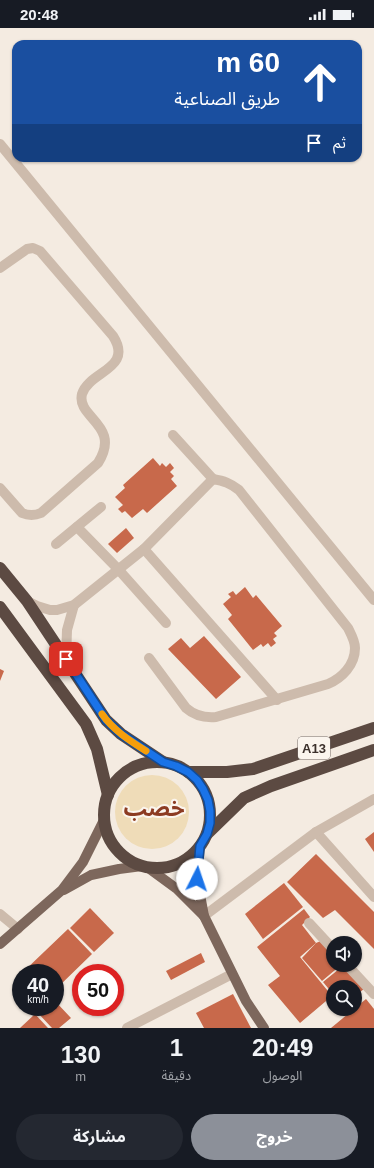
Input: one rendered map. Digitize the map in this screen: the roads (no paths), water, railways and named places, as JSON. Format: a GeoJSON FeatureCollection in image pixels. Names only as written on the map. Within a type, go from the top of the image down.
{"type":"FeatureCollection","features":[{"type":"Feature","properties":{"kind":"highway"},"geometry":{"type":"LineString","coordinates":[[0,568],[28,601],[106,720],[121,734],[163,762]]}},
{"type":"Feature","properties":{"kind":"highway"},"geometry":{"type":"LineString","coordinates":[[2,613],[86,724],[97,749],[108,795]]}},
{"type":"Feature","properties":{"kind":"highway","name":"A13"},"geometry":{"type":"LineString","coordinates":[[188,772],[227,772],[253,769],[374,728]]}},
{"type":"Feature","properties":{"kind":"highway","name":"A13"},"geometry":{"type":"LineString","coordinates":[[207,834],[210,817],[208,800],[203,789],[197,780],[188,772],[176,766],[163,762],[136,766],[124,773],[115,783],[108,795],[104,820],[107,832],[120,854],[130,861],[145,867],[159,868],[171,866],[182,862],[192,855],[200,846],[207,834],[244,798],[271,786],[374,750]]}},
{"type":"Feature","properties":{"kind":"main road"},"geometry":{"type":"LineString","coordinates":[[0,944],[62,890],[83,862],[104,820]]}},
{"type":"Feature","properties":{"kind":"main road"},"geometry":{"type":"LineString","coordinates":[[200,846],[197,879],[204,916],[246,1001],[264,1028]]}},
{"type":"Feature","properties":{"kind":"main road"},"geometry":{"type":"LineString","coordinates":[[62,890],[92,875],[119,869],[145,867],[177,889],[204,916]]}},
{"type":"Feature","properties":{"kind":"street"},"geometry":{"type":"LineString","coordinates":[[0,144],[12,159]]}},
{"type":"Feature","properties":{"kind":"street"},"geometry":{"type":"LineString","coordinates":[[15,162],[374,600]]}},
{"type":"Feature","properties":{"kind":"street"},"geometry":{"type":"LineString","coordinates":[[0,268],[27,249],[33,248],[40,251],[113,336],[117,342],[119,350],[118,357],[114,364],[85,388],[82,396],[82,404],[103,431],[105,439],[103,455],[98,462],[41,513],[36,515],[32,516],[22,513],[0,488]]}},
{"type":"Feature","properties":{"kind":"street"},"geometry":{"type":"LineString","coordinates":[[149,658],[186,708],[198,716],[206,718],[216,717],[277,700],[328,684],[344,675],[354,656],[356,648],[348,628],[238,490],[225,481],[213,479],[173,435]]}},
{"type":"Feature","properties":{"kind":"street"},"geometry":{"type":"LineString","coordinates":[[28,601],[50,610],[57,610],[74,605],[144,549],[213,479]]}},
{"type":"Feature","properties":{"kind":"street"},"geometry":{"type":"LineString","coordinates":[[56,544],[101,507]]}},
{"type":"Feature","properties":{"kind":"street"},"geometry":{"type":"LineString","coordinates":[[77,527],[118,569],[166,623]]}},
{"type":"Feature","properties":{"kind":"street"},"geometry":{"type":"LineString","coordinates":[[144,549],[277,700]]}},
{"type":"Feature","properties":{"kind":"street"},"geometry":{"type":"LineString","coordinates":[[66,659],[66,630],[74,605]]}},
{"type":"Feature","properties":{"kind":"street"},"geometry":{"type":"LineString","coordinates":[[204,916],[316,832],[374,799]]}},
{"type":"Feature","properties":{"kind":"street"},"geometry":{"type":"LineString","coordinates":[[316,832],[374,897]]}},
{"type":"Feature","properties":{"kind":"street"},"geometry":{"type":"LineString","coordinates":[[0,914],[18,929]]}},
{"type":"Feature","properties":{"kind":"street"},"geometry":{"type":"LineString","coordinates":[[309,923],[326,941]]}},
{"type":"Feature","properties":{"kind":"street"},"geometry":{"type":"LineString","coordinates":[[354,972],[374,994]]}},
{"type":"Feature","properties":{"kind":"street"},"geometry":{"type":"LineString","coordinates":[[127,1028],[232,974]]}},
{"type":"Feature","properties":{"kind":"district","name":"خصب"},"geometry":{"type":"Point","coordinates":[154,808]}}]}
